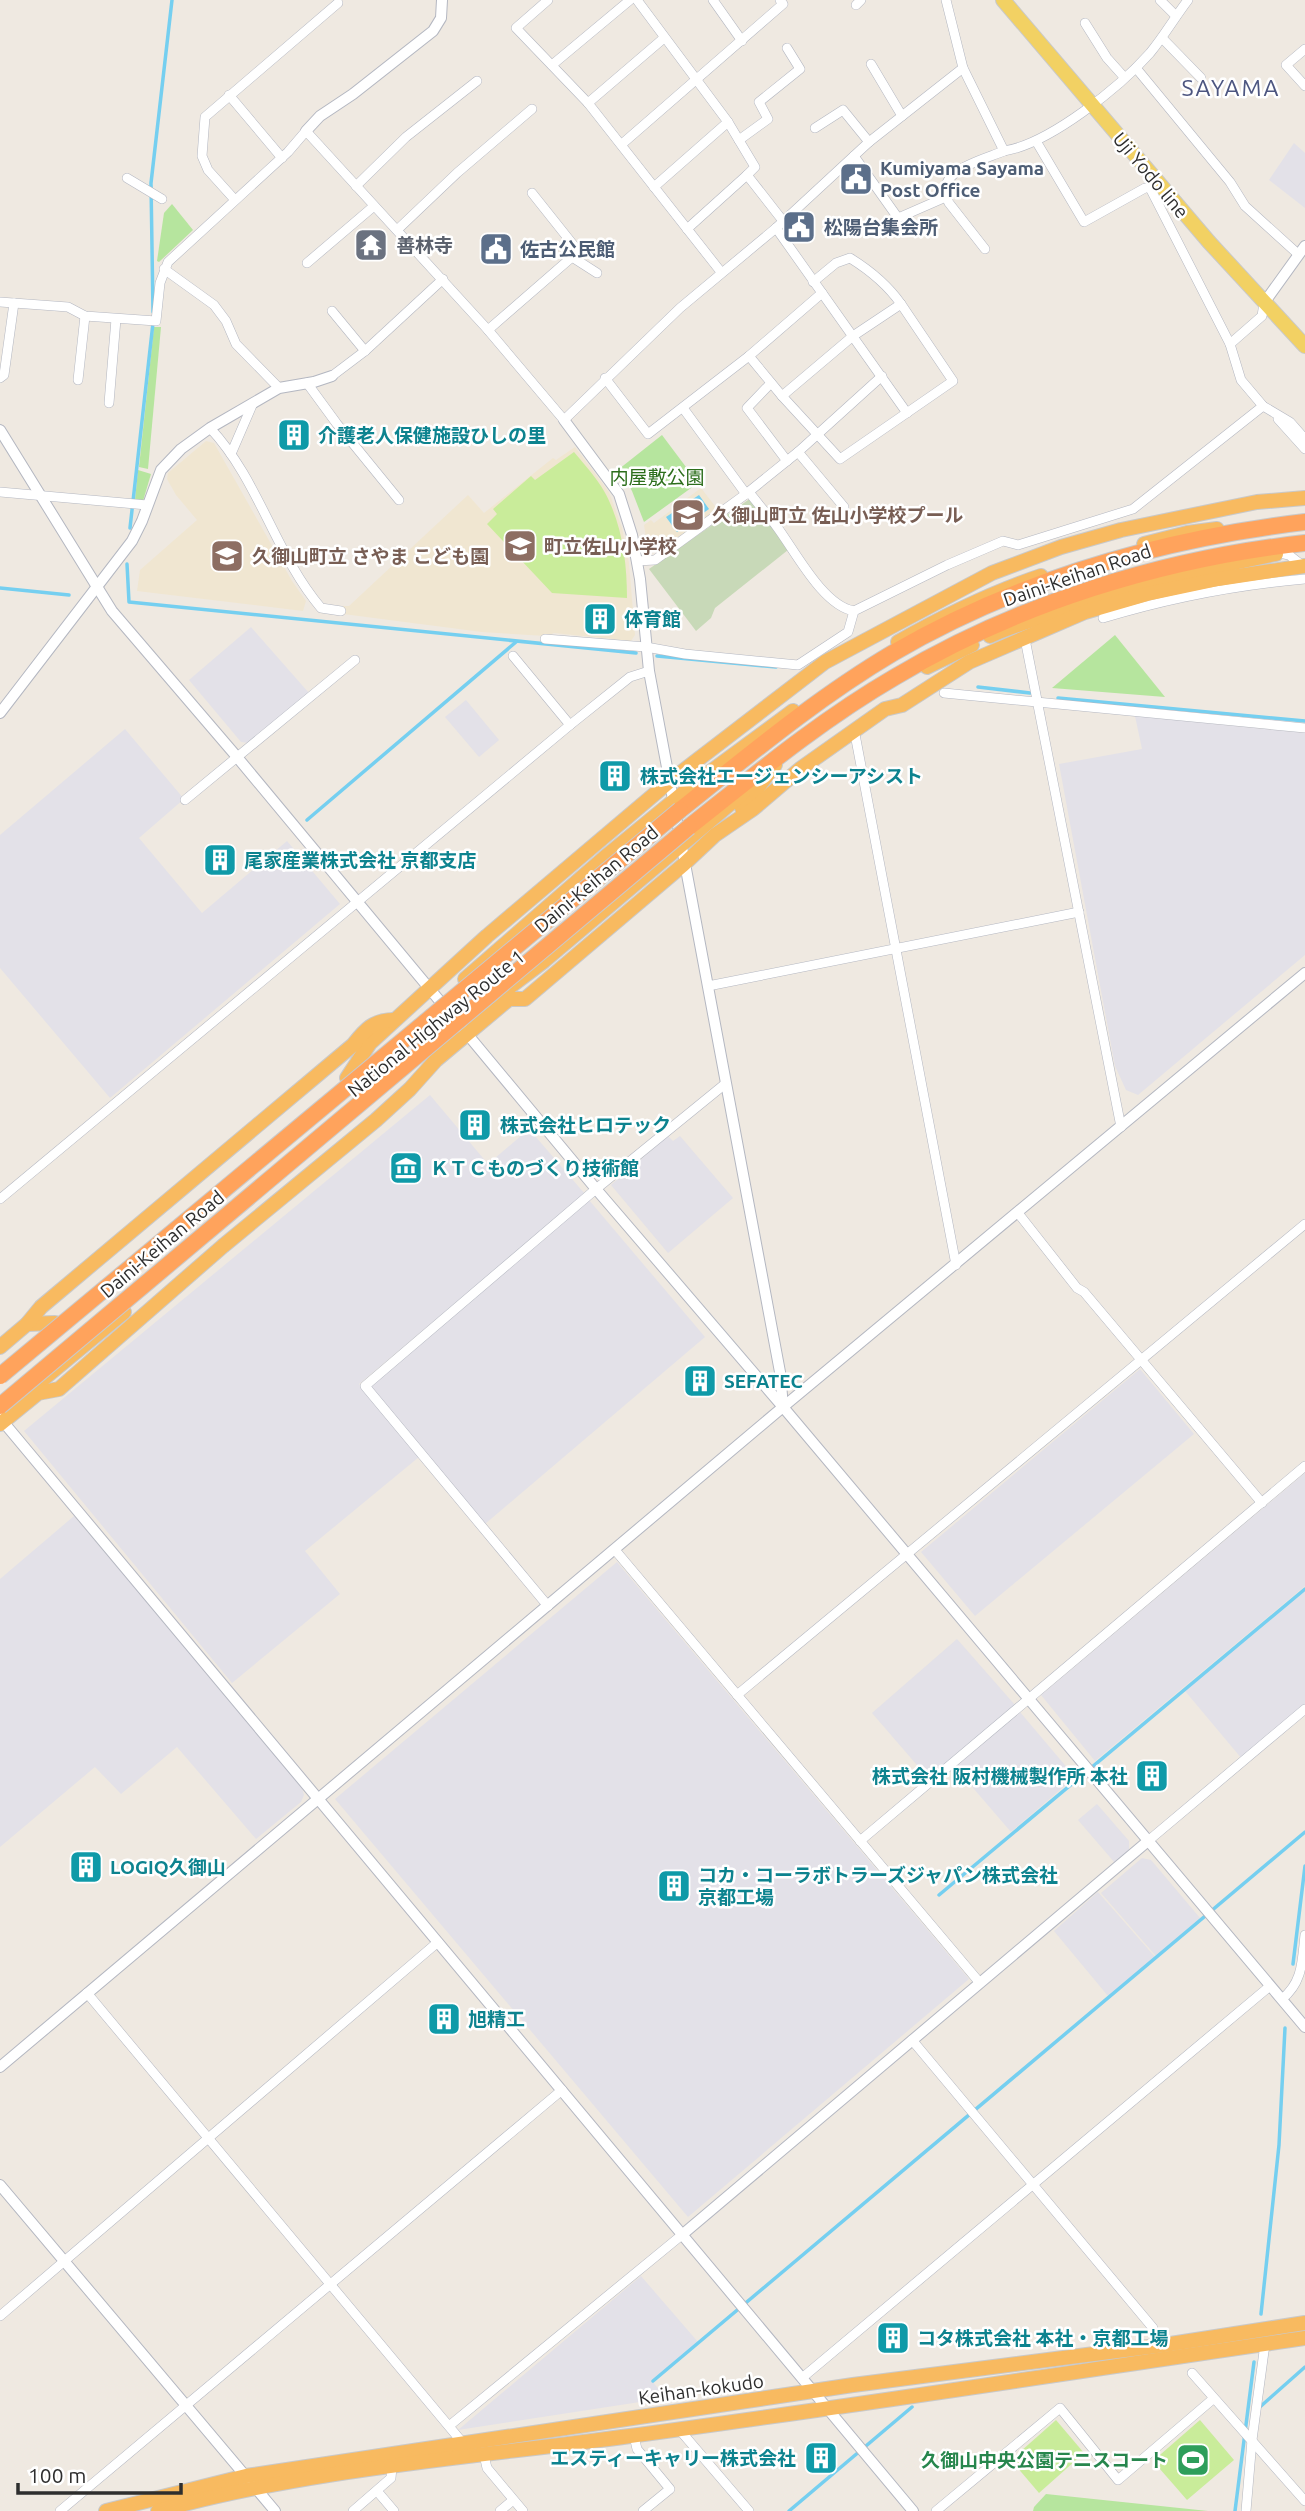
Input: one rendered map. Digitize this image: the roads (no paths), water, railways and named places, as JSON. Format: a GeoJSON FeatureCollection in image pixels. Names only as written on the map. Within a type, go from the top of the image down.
{"type":"FeatureCollection","features":[{"type":"Feature","properties":{"kind":"highway"},"geometry":{"type":"LineString","coordinates":[[347,1078],[370,1043],[487,936],[670,781],[825,662],[992,573],[1061,547],[1121,530],[1257,502],[1305,498]]}},
{"type":"Feature","properties":{"kind":"highway","name":"National Highway Route 1"},"geometry":{"type":"LineString","coordinates":[[0,1369],[439,1001],[604,858],[796,709],[870,658],[926,626],[1015,585],[1117,552],[1187,533],[1305,519]]}},
{"type":"Feature","properties":{"kind":"highway","name":"Daini-Keihan Road"},"geometry":{"type":"LineString","coordinates":[[0,1376],[680,810],[788,724],[836,690],[893,653],[941,627],[1002,598],[1066,574],[1134,553],[1194,539],[1305,519]]}},
{"type":"Feature","properties":{"kind":"highway","name":"Daini-Keihan Road"},"geometry":{"type":"LineString","coordinates":[[1,1416],[690,827],[791,747],[838,714],[936,653],[1050,603],[1118,580],[1187,562],[1257,548],[1305,542]]}},
{"type":"Feature","properties":{"kind":"highway","name":"National Highway Route 1"},"geometry":{"type":"LineString","coordinates":[[1,1416],[379,1093],[463,1030],[775,765],[888,687],[997,633],[1140,586],[1205,568],[1280,553],[1305,551]]}},
{"type":"Feature","properties":{"kind":"highway"},"geometry":{"type":"LineString","coordinates":[[885,709],[902,705],[969,662],[1085,611],[1218,579],[1305,566]]}},
{"type":"Feature","properties":{"kind":"highway"},"geometry":{"type":"LineString","coordinates":[[715,835],[753,809],[800,769],[854,729],[930,681],[949,661],[997,633]]}},
{"type":"Feature","properties":{"kind":"highway"},"geometry":{"type":"LineString","coordinates":[[763,708],[796,709]]}},
{"type":"Feature","properties":{"kind":"highway"},"geometry":{"type":"LineString","coordinates":[[509,999],[525,999],[683,865],[751,799],[775,765]]}},
{"type":"Feature","properties":{"kind":"highway"},"geometry":{"type":"LineString","coordinates":[[487,936],[501,933],[517,935]]}},
{"type":"Feature","properties":{"kind":"highway"},"geometry":{"type":"LineString","coordinates":[[38,1393],[59,1389],[223,1246],[376,1120],[410,1088],[463,1030],[509,999],[544,961]]}},
{"type":"Feature","properties":{"kind":"highway"},"geometry":{"type":"LineString","coordinates":[[0,1347],[27,1324],[41,1307],[353,1045],[377,1020],[394,1020]]}},
{"type":"Feature","properties":{"kind":"highway"},"geometry":{"type":"LineString","coordinates":[[379,1093],[410,1088]]}},
{"type":"Feature","properties":{"kind":"highway"},"geometry":{"type":"LineString","coordinates":[[27,1324],[55,1323]]}},
{"type":"Feature","properties":{"kind":"highway"},"geometry":{"type":"LineString","coordinates":[[1,1416],[38,1393],[59,1372],[62,1365]]}},
{"type":"Feature","properties":{"kind":"highway","name":"Keihan-kokudo"},"geometry":{"type":"LineString","coordinates":[[106,2511],[246,2476],[462,2442],[1305,2323]]}},
{"type":"Feature","properties":{"kind":"highway","name":"Keihan-kokudo"},"geometry":{"type":"LineString","coordinates":[[158,2511],[257,2489],[392,2467],[634,2436],[827,2407],[1091,2374],[1305,2337]]}},
{"type":"Feature","properties":{"kind":"main road","name":"Uji Yodo line"},"geometry":{"type":"LineString","coordinates":[[1003,0],[1092,105],[1153,185],[1305,346]]}},
{"type":"Feature","properties":{"kind":"street"},"geometry":{"type":"LineString","coordinates":[[0,302],[68,307],[85,316],[156,321],[160,283],[170,259],[282,158],[320,117],[433,31],[442,19],[442,0]]}},
{"type":"Feature","properties":{"kind":"street"},"geometry":{"type":"LineString","coordinates":[[548,0],[516,28],[589,103],[722,272]]}},
{"type":"Feature","properties":{"kind":"street"},"geometry":{"type":"LineString","coordinates":[[552,65],[630,0]]}},
{"type":"Feature","properties":{"kind":"street"},"geometry":{"type":"LineString","coordinates":[[637,0],[728,122],[755,167],[687,229]]}},
{"type":"Feature","properties":{"kind":"street"},"geometry":{"type":"LineString","coordinates":[[713,0],[743,41]]}},
{"type":"Feature","properties":{"kind":"street"},"geometry":{"type":"LineString","coordinates":[[946,0],[963,68],[1004,151]]}},
{"type":"Feature","properties":{"kind":"street"},"geometry":{"type":"LineString","coordinates":[[1160,0],[1176,16]]}},
{"type":"Feature","properties":{"kind":"street"},"geometry":{"type":"LineString","coordinates":[[985,248],[946,197],[947,182],[955,171],[1035,141],[1092,105],[1136,68],[1162,38],[1188,0]]}},
{"type":"Feature","properties":{"kind":"street"},"geometry":{"type":"LineString","coordinates":[[622,144],[743,41],[784,1]]}},
{"type":"Feature","properties":{"kind":"street"},"geometry":{"type":"LineString","coordinates":[[235,200],[208,170],[202,156],[205,117],[338,3]]}},
{"type":"Feature","properties":{"kind":"street"},"geometry":{"type":"LineString","coordinates":[[1085,23],[1107,58],[1124,77]]}},
{"type":"Feature","properties":{"kind":"street"},"geometry":{"type":"LineString","coordinates":[[589,103],[664,38]]}},
{"type":"Feature","properties":{"kind":"street"},"geometry":{"type":"LineString","coordinates":[[1162,38],[1200,78]]}},
{"type":"Feature","properties":{"kind":"street"},"geometry":{"type":"LineString","coordinates":[[740,140],[768,119],[759,102],[800,69],[787,48]]}},
{"type":"Feature","properties":{"kind":"street"},"geometry":{"type":"LineString","coordinates":[[1305,49],[1286,65],[1305,86]]}},
{"type":"Feature","properties":{"kind":"street"},"geometry":{"type":"LineString","coordinates":[[871,64],[902,116]]}},
{"type":"Feature","properties":{"kind":"street"},"geometry":{"type":"LineString","coordinates":[[564,420],[605,378],[869,142],[963,68]]}},
{"type":"Feature","properties":{"kind":"street"},"geometry":{"type":"LineString","coordinates":[[1136,68],[1230,182],[1245,206],[1302,250],[1264,303],[1262,316],[1230,344]]}},
{"type":"Feature","properties":{"kind":"street"},"geometry":{"type":"LineString","coordinates":[[356,186],[406,137],[477,81]]}},
{"type":"Feature","properties":{"kind":"street"},"geometry":{"type":"LineString","coordinates":[[229,95],[282,158]]}},
{"type":"Feature","properties":{"kind":"street"},"geometry":{"type":"LineString","coordinates":[[397,230],[457,173],[533,109]]}},
{"type":"Feature","properties":{"kind":"street"},"geometry":{"type":"LineString","coordinates":[[815,128],[844,110],[869,142]]}},
{"type":"Feature","properties":{"kind":"street"},"geometry":{"type":"LineString","coordinates":[[654,187],[728,122]]}},
{"type":"Feature","properties":{"kind":"street"},"geometry":{"type":"LineString","coordinates":[[306,131],[488,330],[564,420],[619,495],[632,535],[649,671],[683,865],[780,1372],[783,1407]]}},
{"type":"Feature","properties":{"kind":"street"},"geometry":{"type":"LineString","coordinates":[[1035,141],[1084,222],[1153,185],[1230,344],[1241,380],[1263,406],[1290,422],[1305,439]]}},
{"type":"Feature","properties":{"kind":"street"},"geometry":{"type":"LineString","coordinates":[[854,156],[898,218],[946,197]]}},
{"type":"Feature","properties":{"kind":"street"},"geometry":{"type":"LineString","coordinates":[[747,175],[780,224],[813,282],[907,413]]}},
{"type":"Feature","properties":{"kind":"street"},"geometry":{"type":"LineString","coordinates":[[127,178],[162,199]]}},
{"type":"Feature","properties":{"kind":"street"},"geometry":{"type":"LineString","coordinates":[[488,330],[572,257],[575,247],[532,193]]}},
{"type":"Feature","properties":{"kind":"street"},"geometry":{"type":"LineString","coordinates":[[307,263],[374,205]]}},
{"type":"Feature","properties":{"kind":"street"},"geometry":{"type":"LineString","coordinates":[[572,257],[597,273]]}},
{"type":"Feature","properties":{"kind":"street"},"geometry":{"type":"LineString","coordinates":[[748,356],[840,459],[953,381],[891,289],[870,270],[850,258],[836,263],[813,282]]}},
{"type":"Feature","properties":{"kind":"street"},"geometry":{"type":"LineString","coordinates":[[164,269],[214,305],[226,321],[236,344],[279,388]]}},
{"type":"Feature","properties":{"kind":"street"},"geometry":{"type":"LineString","coordinates":[[0,713],[138,531],[165,465],[181,449],[210,428],[279,388],[332,376],[365,351],[443,279]]}},
{"type":"Feature","properties":{"kind":"street"},"geometry":{"type":"LineString","coordinates":[[605,378],[649,434],[822,293]]}},
{"type":"Feature","properties":{"kind":"street"},"geometry":{"type":"LineString","coordinates":[[0,378],[4,375],[14,303]]}},
{"type":"Feature","properties":{"kind":"street"},"geometry":{"type":"LineString","coordinates":[[782,396],[853,336],[901,304]]}},
{"type":"Feature","properties":{"kind":"street"},"geometry":{"type":"LineString","coordinates":[[332,311],[365,351]]}},
{"type":"Feature","properties":{"kind":"street"},"geometry":{"type":"LineString","coordinates":[[78,380],[85,316]]}},
{"type":"Feature","properties":{"kind":"street"},"geometry":{"type":"LineString","coordinates":[[109,403],[116,319]]}},
{"type":"Feature","properties":{"kind":"street"},"geometry":{"type":"LineString","coordinates":[[636,561],[655,560],[747,493],[798,452],[881,376]]}},
{"type":"Feature","properties":{"kind":"street"},"geometry":{"type":"LineString","coordinates":[[307,383],[337,425],[399,500]]}},
{"type":"Feature","properties":{"kind":"street"},"geometry":{"type":"LineString","coordinates":[[771,383],[747,408],[787,461]]}},
{"type":"Feature","properties":{"kind":"street"},"geometry":{"type":"LineString","coordinates":[[231,454],[253,403]]}},
{"type":"Feature","properties":{"kind":"street"},"geometry":{"type":"LineString","coordinates":[[683,408],[747,493],[779,529],[788,546],[822,589],[844,610],[854,611],[1003,541],[1018,545],[1133,509],[1263,406]]}},
{"type":"Feature","properties":{"kind":"street"},"geometry":{"type":"LineString","coordinates":[[1272,412],[1305,449]]}},
{"type":"Feature","properties":{"kind":"street"},"geometry":{"type":"LineString","coordinates":[[210,428],[245,476],[301,585],[321,608],[341,611]]}},
{"type":"Feature","properties":{"kind":"street"},"geometry":{"type":"LineString","coordinates":[[0,430],[112,611],[237,757],[596,1189],[1305,2027]]}},
{"type":"Feature","properties":{"kind":"street"},"geometry":{"type":"LineString","coordinates":[[798,452],[844,507],[841,517]]}},
{"type":"Feature","properties":{"kind":"street"},"geometry":{"type":"LineString","coordinates":[[0,492],[147,505]]}},
{"type":"Feature","properties":{"kind":"street"},"geometry":{"type":"LineString","coordinates":[[1280,553],[1289,555],[1305,566]]}},
{"type":"Feature","properties":{"kind":"street"},"geometry":{"type":"LineString","coordinates":[[1103,618],[1213,591],[1305,579]]}},
{"type":"Feature","properties":{"kind":"street"},"geometry":{"type":"LineString","coordinates":[[545,639],[646,647],[685,654],[799,665],[848,632],[854,611]]}},
{"type":"Feature","properties":{"kind":"street"},"geometry":{"type":"LineString","coordinates":[[1025,639],[1121,1127]]}},
{"type":"Feature","properties":{"kind":"street"},"geometry":{"type":"LineString","coordinates":[[513,656],[570,725]]}},
{"type":"Feature","properties":{"kind":"street"},"geometry":{"type":"LineString","coordinates":[[185,800],[355,660]]}},
{"type":"Feature","properties":{"kind":"street"},"geometry":{"type":"LineString","coordinates":[[0,1199],[570,725],[630,677],[649,671]]}},
{"type":"Feature","properties":{"kind":"street"},"geometry":{"type":"LineString","coordinates":[[944,693],[1305,728]]}},
{"type":"Feature","properties":{"kind":"street"},"geometry":{"type":"LineString","coordinates":[[854,729],[956,1265]]}},
{"type":"Feature","properties":{"kind":"street"},"geometry":{"type":"LineString","coordinates":[[708,986],[1079,912]]}},
{"type":"Feature","properties":{"kind":"street"},"geometry":{"type":"LineString","coordinates":[[0,2067],[783,1407],[1305,972]]}},
{"type":"Feature","properties":{"kind":"street"},"geometry":{"type":"LineString","coordinates":[[548,1606],[365,1387],[596,1189],[724,1084]]}},
{"type":"Feature","properties":{"kind":"street"},"geometry":{"type":"LineString","coordinates":[[1018,1213],[1077,1288],[1084,1292],[1262,1503]]}},
{"type":"Feature","properties":{"kind":"street"},"geometry":{"type":"LineString","coordinates":[[737,1695],[1305,1224]]}},
{"type":"Feature","properties":{"kind":"street"},"geometry":{"type":"LineString","coordinates":[[1,1416],[913,2511]]}},
{"type":"Feature","properties":{"kind":"street"},"geometry":{"type":"LineString","coordinates":[[860,1841],[1305,1466]]}},
{"type":"Feature","properties":{"kind":"street"},"geometry":{"type":"LineString","coordinates":[[615,1550],[980,1983]]}},
{"type":"Feature","properties":{"kind":"street"},"geometry":{"type":"LineString","coordinates":[[449,2426],[682,2234],[1305,1709]]}},
{"type":"Feature","properties":{"kind":"street"},"geometry":{"type":"LineString","coordinates":[[1282,2000],[1294,1990],[1301,1969],[1305,1935]]}},
{"type":"Feature","properties":{"kind":"street"},"geometry":{"type":"LineString","coordinates":[[0,2316],[438,1941]]}},
{"type":"Feature","properties":{"kind":"street"},"geometry":{"type":"LineString","coordinates":[[802,2378],[1270,1986]]}},
{"type":"Feature","properties":{"kind":"street"},"geometry":{"type":"LineString","coordinates":[[88,1993],[462,2442]]}},
{"type":"Feature","properties":{"kind":"street"},"geometry":{"type":"LineString","coordinates":[[912,2040],[1153,2328]]}},
{"type":"Feature","properties":{"kind":"street"},"geometry":{"type":"LineString","coordinates":[[60,2511],[562,2091]]}},
{"type":"Feature","properties":{"kind":"street"},"geometry":{"type":"LineString","coordinates":[[0,2185],[275,2511]]}},
{"type":"Feature","properties":{"kind":"street"},"geometry":{"type":"LineString","coordinates":[[1246,2511],[1259,2344]]}},
{"type":"Feature","properties":{"kind":"street"},"geometry":{"type":"LineString","coordinates":[[1192,2373],[1305,2501]]}},
{"type":"Feature","properties":{"kind":"street"},"geometry":{"type":"LineString","coordinates":[[936,2511],[1060,2409],[1118,2480],[1213,2399]]}},
{"type":"Feature","properties":{"kind":"street"},"geometry":{"type":"LineString","coordinates":[[678,2428],[749,2511]]}},
{"type":"Feature","properties":{"kind":"street"},"geometry":{"type":"LineString","coordinates":[[634,2436],[637,2449],[670,2489],[643,2511]]}},
{"type":"Feature","properties":{"kind":"street"},"geometry":{"type":"LineString","coordinates":[[484,2455],[487,2468],[523,2511]]}},
{"type":"Feature","properties":{"kind":"street"},"geometry":{"type":"LineString","coordinates":[[353,2511],[391,2478],[392,2467]]}},
{"type":"Feature","properties":{"kind":"street"},"geometry":{"type":"LineString","coordinates":[[377,2491],[394,2511]]}},
{"type":"Feature","properties":{"kind":"street"},"geometry":{"type":"LineString","coordinates":[[500,2511],[513,2500]]}},
{"type":"Feature","properties":{"kind":"water"},"geometry":{"type":"Polygon","coordinates":[[[699,495],[709,509],[677,532],[666,517],[699,495]]]}},
{"type":"Feature","properties":{"kind":"waterway"},"geometry":{"type":"LineString","coordinates":[[153,312],[151,183],[172,0]]}},
{"type":"Feature","properties":{"kind":"waterway"},"geometry":{"type":"LineString","coordinates":[[130,528],[153,323]]}},
{"type":"Feature","properties":{"kind":"waterway"},"geometry":{"type":"LineString","coordinates":[[127,564],[129,602],[636,653]]}},
{"type":"Feature","properties":{"kind":"waterway"},"geometry":{"type":"LineString","coordinates":[[0,588],[69,595]]}},
{"type":"Feature","properties":{"kind":"waterway"},"geometry":{"type":"LineString","coordinates":[[307,820],[516,642]]}},
{"type":"Feature","properties":{"kind":"waterway"},"geometry":{"type":"LineString","coordinates":[[657,656],[776,667]]}},
{"type":"Feature","properties":{"kind":"waterway"},"geometry":{"type":"LineString","coordinates":[[978,687],[1030,693]]}},
{"type":"Feature","properties":{"kind":"waterway"},"geometry":{"type":"LineString","coordinates":[[1058,698],[1305,721]]}},
{"type":"Feature","properties":{"kind":"waterway"},"geometry":{"type":"LineString","coordinates":[[939,1895],[1305,1589]]}},
{"type":"Feature","properties":{"kind":"waterway"},"geometry":{"type":"LineString","coordinates":[[653,2381],[1305,1832]]}},
{"type":"Feature","properties":{"kind":"waterway"},"geometry":{"type":"LineString","coordinates":[[1293,1964],[1305,1866]]}},
{"type":"Feature","properties":{"kind":"waterway"},"geometry":{"type":"LineString","coordinates":[[1261,2314],[1279,2145],[1285,2028]]}},
{"type":"Feature","properties":{"kind":"waterway"},"geometry":{"type":"LineString","coordinates":[[1235,2511],[1254,2362]]}},
{"type":"Feature","properties":{"kind":"waterway"},"geometry":{"type":"LineString","coordinates":[[1261,2406],[1305,2367]]}},
{"type":"Feature","properties":{"kind":"waterway"},"geometry":{"type":"LineString","coordinates":[[789,2511],[912,2407]]}},
{"type":"Feature","properties":{"kind":"place","name":"Kumiyama Sayama Post Office"},"geometry":{"type":"Point","coordinates":[856,179]}},
{"type":"Feature","properties":{"kind":"place","name":"松陽台集会所"},"geometry":{"type":"Point","coordinates":[799,227]}},
{"type":"Feature","properties":{"kind":"place","name":"善林寺"},"geometry":{"type":"Point","coordinates":[371,245]}},
{"type":"Feature","properties":{"kind":"place","name":"佐古公民館"},"geometry":{"type":"Point","coordinates":[496,249]}},
{"type":"Feature","properties":{"kind":"place","name":"介護老人保健施設ひしの里"},"geometry":{"type":"Point","coordinates":[294,435]}},
{"type":"Feature","properties":{"kind":"place","name":"久御山町立 佐山小学校プール"},"geometry":{"type":"Point","coordinates":[688,515]}},
{"type":"Feature","properties":{"kind":"place","name":"町立佐山小学校"},"geometry":{"type":"Point","coordinates":[520,546]}},
{"type":"Feature","properties":{"kind":"place","name":"久御山町立 さやま こども園"},"geometry":{"type":"Point","coordinates":[227,556]}},
{"type":"Feature","properties":{"kind":"place","name":"体育館"},"geometry":{"type":"Point","coordinates":[600,619]}},
{"type":"Feature","properties":{"kind":"place","name":"株式会社エージェンシーアシスト"},"geometry":{"type":"Point","coordinates":[615,776]}},
{"type":"Feature","properties":{"kind":"place","name":"尾家産業株式会社 京都支店"},"geometry":{"type":"Point","coordinates":[220,860]}},
{"type":"Feature","properties":{"kind":"place","name":"株式会社ヒロテック"},"geometry":{"type":"Point","coordinates":[475,1125]}},
{"type":"Feature","properties":{"kind":"place","name":"ＫＴＣものづくり技術館"},"geometry":{"type":"Point","coordinates":[406,1168]}},
{"type":"Feature","properties":{"kind":"place","name":"SEFATEC"},"geometry":{"type":"Point","coordinates":[700,1381]}},
{"type":"Feature","properties":{"kind":"place","name":"株式会社 阪村機械製作所 本社"},"geometry":{"type":"Point","coordinates":[1152,1776]}},
{"type":"Feature","properties":{"kind":"place","name":"LOGIQ久御山"},"geometry":{"type":"Point","coordinates":[86,1867]}},
{"type":"Feature","properties":{"kind":"place","name":"コカ・コーラボトラーズジャパン株式会社 京都工場"},"geometry":{"type":"Point","coordinates":[674,1886]}},
{"type":"Feature","properties":{"kind":"place","name":"旭精工"},"geometry":{"type":"Point","coordinates":[444,2019]}},
{"type":"Feature","properties":{"kind":"place","name":"コタ株式会社 本社・京都工場"},"geometry":{"type":"Point","coordinates":[893,2338]}},
{"type":"Feature","properties":{"kind":"place","name":"エスティーキャリー株式会社"},"geometry":{"type":"Point","coordinates":[821,2458]}},
{"type":"Feature","properties":{"kind":"place","name":"久御山中央公園テニスコート"},"geometry":{"type":"Point","coordinates":[1193,2460]}},
{"type":"Feature","properties":{"kind":"district","name":"SAYAMA"},"geometry":{"type":"Point","coordinates":[1231,88]}},
{"type":"Feature","properties":{"kind":"park label","name":"内屋敷公園"},"geometry":{"type":"Point","coordinates":[657,477]}}]}
